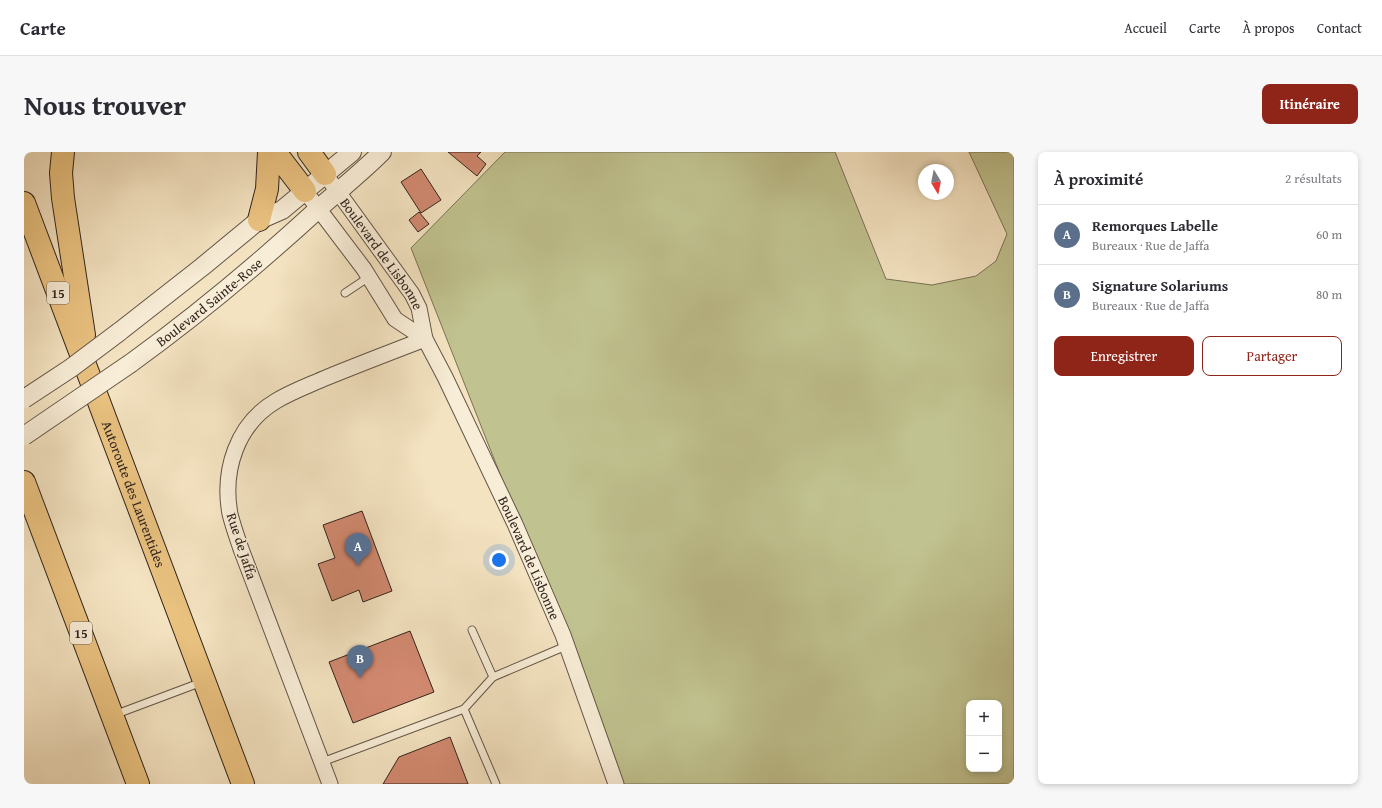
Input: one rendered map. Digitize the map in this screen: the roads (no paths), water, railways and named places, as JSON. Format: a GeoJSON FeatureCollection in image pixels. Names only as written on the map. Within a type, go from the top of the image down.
{"type":"FeatureCollection","features":[{"type":"Feature","properties":{"kind":"highway"},"geometry":{"type":"LineString","coordinates":[[63,152],[61,173],[63,198],[91,383]]}},
{"type":"Feature","properties":{"kind":"highway"},"geometry":{"type":"LineString","coordinates":[[259,220],[267,189],[269,152]]}},
{"type":"Feature","properties":{"kind":"highway"},"geometry":{"type":"LineString","coordinates":[[275,152],[305,191]]}},
{"type":"Feature","properties":{"kind":"highway"},"geometry":{"type":"LineString","coordinates":[[309,152],[325,174]]}},
{"type":"Feature","properties":{"kind":"highway","name":"Autoroute des Laurentides"},"geometry":{"type":"LineString","coordinates":[[24,204],[243,784]]}},
{"type":"Feature","properties":{"kind":"highway","name":"15"},"geometry":{"type":"LineString","coordinates":[[24,482],[138,784]]}},
{"type":"Feature","properties":{"kind":"street"},"geometry":{"type":"LineString","coordinates":[[24,399],[71,368],[119,332],[259,220],[282,210],[352,152]]}},
{"type":"Feature","properties":{"kind":"street","name":"Boulevard Sainte-Rose"},"geometry":{"type":"LineString","coordinates":[[24,436],[131,363],[226,290],[338,193],[382,152]]}},
{"type":"Feature","properties":{"kind":"street","name":"Boulevard de Lisbonne"},"geometry":{"type":"LineString","coordinates":[[325,174],[415,300],[419,308],[424,339],[445,377],[515,524],[563,635],[616,784]]}},
{"type":"Feature","properties":{"kind":"street","name":"Boulevard de Lisbonne"},"geometry":{"type":"LineString","coordinates":[[305,191],[369,277],[395,319],[424,339]]}},
{"type":"Feature","properties":{"kind":"street","name":"Rue de Jaffa"},"geometry":{"type":"LineString","coordinates":[[330,784],[241,549],[232,521],[228,493],[231,462],[238,441],[244,432],[259,415],[276,401],[330,376],[424,339]]}},
{"type":"Feature","properties":{"kind":"lane"},"geometry":{"type":"LineString","coordinates":[[345,293],[369,277]]}},
{"type":"Feature","properties":{"kind":"lane"},"geometry":{"type":"LineString","coordinates":[[472,630],[492,677]]}},
{"type":"Feature","properties":{"kind":"lane"},"geometry":{"type":"LineString","coordinates":[[322,762],[464,709],[492,677],[566,646]]}},
{"type":"Feature","properties":{"kind":"lane"},"geometry":{"type":"LineString","coordinates":[[112,716],[204,681]]}},
{"type":"Feature","properties":{"kind":"lane"},"geometry":{"type":"LineString","coordinates":[[464,709],[496,784]]}},
{"type":"Feature","properties":{"kind":"place","name":"Remorques Labelle"},"geometry":{"type":"Point","coordinates":[358,566]}},
{"type":"Feature","properties":{"kind":"place","name":"Signature Solariums"},"geometry":{"type":"Point","coordinates":[360,678]}}]}
